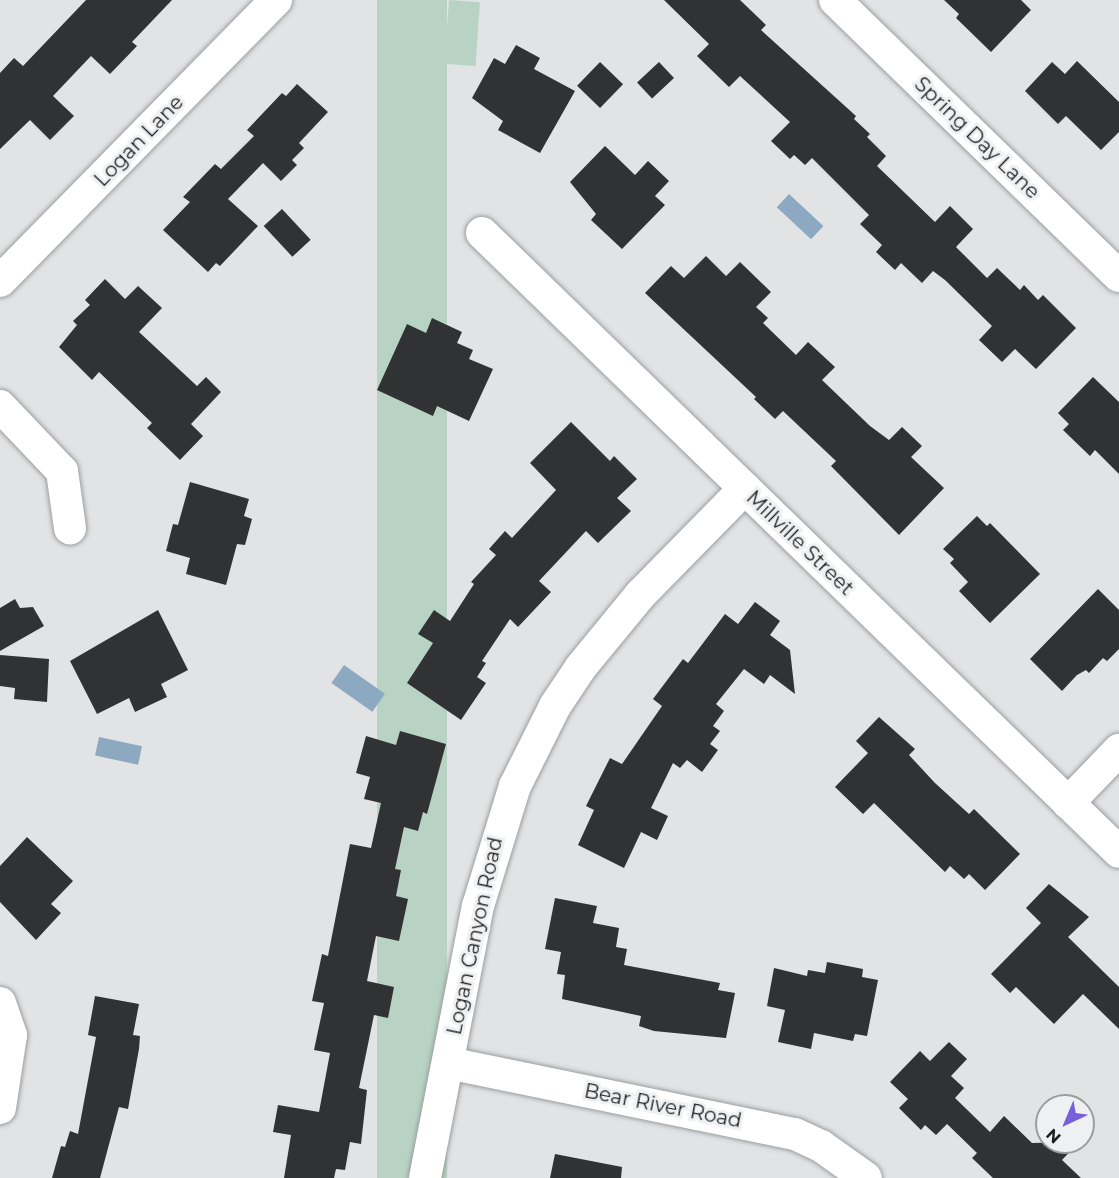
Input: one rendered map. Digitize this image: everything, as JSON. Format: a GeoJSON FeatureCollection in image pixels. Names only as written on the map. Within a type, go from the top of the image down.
{"type":"FeatureCollection","features":[{"type":"Feature","properties":{"kind":"street","name":"Logan Lane"},"geometry":{"type":"LineString","coordinates":[[0,280],[276,0]]}},
{"type":"Feature","properties":{"kind":"street","name":"Spring Day Lane"},"geometry":{"type":"LineString","coordinates":[[835,0],[1119,276]]}},
{"type":"Feature","properties":{"kind":"street","name":"Millville Street"},"geometry":{"type":"LineString","coordinates":[[482,233],[1119,852]]}},
{"type":"Feature","properties":{"kind":"street"},"geometry":{"type":"LineString","coordinates":[[0,406],[62,471],[70,528]]}},
{"type":"Feature","properties":{"kind":"street","name":"Logan Canyon Road"},"geometry":{"type":"LineString","coordinates":[[425,1178],[488,866],[507,806],[532,748],[581,667],[610,630],[744,488]]}},
{"type":"Feature","properties":{"kind":"street"},"geometry":{"type":"LineString","coordinates":[[1068,803],[1119,750]]}},
{"type":"Feature","properties":{"kind":"street"},"geometry":{"type":"LineString","coordinates":[[0,1108],[10,1048],[5,1012]]}},
{"type":"Feature","properties":{"kind":"street","name":"Bear River Road"},"geometry":{"type":"LineString","coordinates":[[448,1063],[795,1134],[821,1146],[866,1178]]}},
{"type":"Feature","properties":{"kind":"green space"},"geometry":{"type":"Polygon","coordinates":[[[377,0],[447,0],[447,1178],[377,1178],[377,0]]]}},
{"type":"Feature","properties":{"kind":"green space"},"geometry":{"type":"Polygon","coordinates":[[[449,0],[480,2],[475,66],[445,64],[449,0]]]}},
{"type":"Feature","properties":{"kind":"water"},"geometry":{"type":"Polygon","coordinates":[[[789,194],[823,226],[811,239],[777,207],[789,194]]]}},
{"type":"Feature","properties":{"kind":"water"},"geometry":{"type":"Polygon","coordinates":[[[344,665],[385,694],[372,712],[331,683],[344,665]]]}},
{"type":"Feature","properties":{"kind":"water"},"geometry":{"type":"Polygon","coordinates":[[[99,737],[142,746],[138,765],[95,756],[99,737]]]}},
{"type":"Feature","properties":{"kind":"building"},"geometry":{"type":"Polygon","coordinates":[[[86,0],[172,0],[132,42],[137,46],[110,74],[91,56],[53,96],[74,116],[50,140],[30,120],[0,149],[0,73],[14,58],[23,66],[86,0]]]}},
{"type":"Feature","properties":{"kind":"building"},"geometry":{"type":"Polygon","coordinates":[[[664,0],[740,0],[766,25],[761,30],[856,116],[854,119],[870,134],[867,137],[886,156],[877,166],[935,222],[950,206],[973,229],[956,247],[987,278],[997,268],[1020,290],[1024,285],[1038,300],[1043,295],[1076,328],[1036,369],[1015,349],[1002,362],[979,340],[992,326],[945,280],[933,271],[922,283],[901,263],[895,270],[876,252],[882,245],[860,224],[869,215],[812,158],[805,165],[794,155],[790,159],[771,141],[790,122],[740,76],[729,87],[697,56],[709,44],[664,0]]]}},
{"type":"Feature","properties":{"kind":"building"},"geometry":{"type":"Polygon","coordinates":[[[944,0],[1021,0],[1031,10],[991,52],[956,18],[959,14],[944,0]]]}},
{"type":"Feature","properties":{"kind":"building"},"geometry":{"type":"Polygon","coordinates":[[[516,45],[540,58],[534,69],[575,91],[540,153],[498,130],[503,121],[472,98],[494,58],[505,64],[516,45]]]}},
{"type":"Feature","properties":{"kind":"building"},"geometry":{"type":"Polygon","coordinates":[[[1077,61],[1119,102],[1119,132],[1101,150],[1066,116],[1058,124],[1025,91],[1052,62],[1065,74],[1077,61]]]}},
{"type":"Feature","properties":{"kind":"building"},"geometry":{"type":"Polygon","coordinates":[[[600,62],[623,84],[600,108],[577,86],[600,62]]]}},
{"type":"Feature","properties":{"kind":"building"},"geometry":{"type":"Polygon","coordinates":[[[659,62],[674,78],[652,99],[637,82],[659,62]]]}},
{"type":"Feature","properties":{"kind":"building"},"geometry":{"type":"Polygon","coordinates":[[[297,84],[328,112],[299,143],[304,148],[292,160],[297,165],[281,181],[263,163],[228,199],[258,226],[220,266],[216,263],[208,272],[163,230],[190,202],[183,197],[215,164],[221,169],[254,136],[247,130],[282,93],[286,96],[297,84]]]}},
{"type":"Feature","properties":{"kind":"building"},"geometry":{"type":"Polygon","coordinates":[[[605,146],[635,175],[648,161],[669,181],[655,196],[665,205],[622,249],[591,220],[596,214],[570,182],[605,146]]]}},
{"type":"Feature","properties":{"kind":"building"},"geometry":{"type":"Polygon","coordinates":[[[282,209],[311,240],[292,257],[264,226],[282,209]]]}},
{"type":"Feature","properties":{"kind":"building"},"geometry":{"type":"Polygon","coordinates":[[[706,256],[726,276],[740,262],[771,292],[756,307],[768,318],[763,323],[796,355],[808,342],[835,367],[822,380],[870,426],[889,440],[902,427],[922,446],[911,457],[944,488],[899,535],[831,466],[836,461],[783,411],[775,419],[754,399],[756,397],[645,293],[671,266],[684,278],[706,256]]]}},
{"type":"Feature","properties":{"kind":"building"},"geometry":{"type":"Polygon","coordinates":[[[105,279],[125,299],[138,286],[162,308],[139,332],[197,386],[206,377],[221,392],[191,424],[203,436],[180,460],[147,428],[152,423],[99,372],[92,380],[59,347],[77,325],[73,321],[90,305],[85,300],[105,279]]]}},
{"type":"Feature","properties":{"kind":"building"},"geometry":{"type":"Polygon","coordinates":[[[432,318],[462,332],[457,343],[473,350],[469,359],[493,369],[469,421],[437,406],[433,416],[377,390],[407,324],[426,333],[432,318]]]}},
{"type":"Feature","properties":{"kind":"building"},"geometry":{"type":"Polygon","coordinates":[[[1093,377],[1119,402],[1119,474],[1095,450],[1090,456],[1063,430],[1069,424],[1058,413],[1093,377]]]}},
{"type":"Feature","properties":{"kind":"building"},"geometry":{"type":"Polygon","coordinates":[[[571,422],[610,461],[614,456],[637,479],[617,498],[631,511],[598,543],[586,531],[539,581],[551,592],[518,627],[510,619],[482,661],[486,663],[477,677],[486,683],[461,720],[407,683],[433,643],[418,634],[434,610],[450,621],[474,584],[471,582],[496,555],[489,549],[505,531],[512,538],[556,490],[530,463],[571,422]]]}},
{"type":"Feature","properties":{"kind":"building"},"geometry":{"type":"Polygon","coordinates":[[[190,482],[249,499],[244,516],[252,519],[245,545],[237,544],[226,585],[186,574],[190,558],[166,551],[173,524],[178,525],[190,482]]]}},
{"type":"Feature","properties":{"kind":"building"},"geometry":{"type":"Polygon","coordinates":[[[977,516],[987,526],[990,523],[1040,574],[990,623],[959,591],[968,582],[950,563],[954,559],[943,549],[977,516]]]}},
{"type":"Feature","properties":{"kind":"building"},"geometry":{"type":"Polygon","coordinates":[[[1098,589],[1119,610],[1119,649],[1107,661],[1103,658],[1089,673],[1086,670],[1077,675],[1062,691],[1030,659],[1098,589]]]}},
{"type":"Feature","properties":{"kind":"building"},"geometry":{"type":"Polygon","coordinates":[[[15,599],[20,608],[33,607],[44,626],[0,651],[0,608],[15,599]]]}},
{"type":"Feature","properties":{"kind":"building"},"geometry":{"type":"Polygon","coordinates":[[[755,602],[780,621],[770,635],[790,650],[795,694],[770,675],[764,684],[744,669],[716,704],[724,711],[713,726],[720,731],[710,744],[718,750],[702,772],[687,760],[680,768],[673,763],[651,808],[668,816],[657,840],[641,832],[624,868],[578,845],[594,810],[586,806],[610,758],[622,764],[662,706],[653,699],[683,659],[688,663],[725,614],[738,624],[755,602]]]}},
{"type":"Feature","properties":{"kind":"building"},"geometry":{"type":"Polygon","coordinates":[[[158,610],[188,670],[161,684],[167,697],[135,712],[129,698],[97,714],[70,661],[158,610]]]}},
{"type":"Feature","properties":{"kind":"building"},"geometry":{"type":"Polygon","coordinates":[[[0,655],[49,659],[47,702],[14,699],[15,688],[0,686],[0,655]]]}},
{"type":"Feature","properties":{"kind":"building"},"geometry":{"type":"Polygon","coordinates":[[[879,717],[915,749],[909,755],[935,783],[969,814],[974,809],[1020,854],[985,890],[969,874],[964,879],[950,866],[945,872],[874,803],[863,814],[835,787],[868,753],[856,741],[879,717]]]}},
{"type":"Feature","properties":{"kind":"building"},"geometry":{"type":"Polygon","coordinates":[[[400,731],[446,744],[427,814],[423,812],[418,831],[404,827],[395,869],[401,870],[396,896],[408,899],[399,941],[376,936],[367,981],[394,987],[388,1018],[374,1015],[359,1088],[367,1090],[361,1144],[350,1142],[345,1170],[336,1169],[334,1178],[284,1178],[291,1135],[273,1132],[278,1105],[319,1112],[330,1053],[314,1050],[324,1003],[312,1001],[322,954],[328,956],[350,844],[371,848],[381,803],[364,799],[370,777],[356,773],[366,736],[396,745],[400,731]]]}},
{"type":"Feature","properties":{"kind":"building"},"geometry":{"type":"Polygon","coordinates":[[[27,837],[73,881],[51,904],[61,913],[36,940],[0,902],[0,866],[27,837]]]}},
{"type":"Feature","properties":{"kind":"building"},"geometry":{"type":"Polygon","coordinates":[[[1049,884],[1089,917],[1068,937],[1119,987],[1119,1029],[1083,994],[1054,1024],[1016,987],[1010,993],[991,974],[1041,923],[1026,908],[1049,884]]]}},
{"type":"Feature","properties":{"kind":"building"},"geometry":{"type":"Polygon","coordinates":[[[555,898],[597,906],[593,923],[619,928],[616,947],[627,949],[624,965],[720,983],[718,990],[735,993],[726,1038],[654,1031],[639,1026],[641,1016],[562,999],[565,975],[557,974],[561,952],[545,949],[555,898]]]}},
{"type":"Feature","properties":{"kind":"building"},"geometry":{"type":"Polygon","coordinates":[[[827,962],[863,969],[862,977],[878,980],[867,1036],[855,1034],[853,1041],[814,1033],[811,1049],[778,1042],[785,1010],[767,1006],[774,968],[807,976],[808,970],[825,973],[827,962]]]}},
{"type":"Feature","properties":{"kind":"building"},"geometry":{"type":"Polygon","coordinates":[[[95,996],[139,1004],[133,1035],[140,1036],[139,1049],[128,1109],[119,1107],[100,1178],[52,1178],[61,1146],[65,1147],[70,1131],[78,1134],[96,1037],[88,1035],[95,996]]]}},
{"type":"Feature","properties":{"kind":"building"},"geometry":{"type":"Polygon","coordinates":[[[949,1042],[967,1059],[951,1076],[964,1088],[955,1098],[990,1132],[1004,1116],[1032,1143],[1035,1143],[1035,1154],[1068,1154],[1062,1160],[1081,1178],[993,1178],[972,1158],[977,1153],[947,1124],[936,1135],[925,1125],[921,1130],[899,1108],[908,1099],[890,1082],[920,1051],[930,1061],[949,1042]]]}},
{"type":"Feature","properties":{"kind":"building"},"geometry":{"type":"Polygon","coordinates":[[[555,1154],[622,1167],[621,1178],[550,1178],[555,1154]]]}}]}
